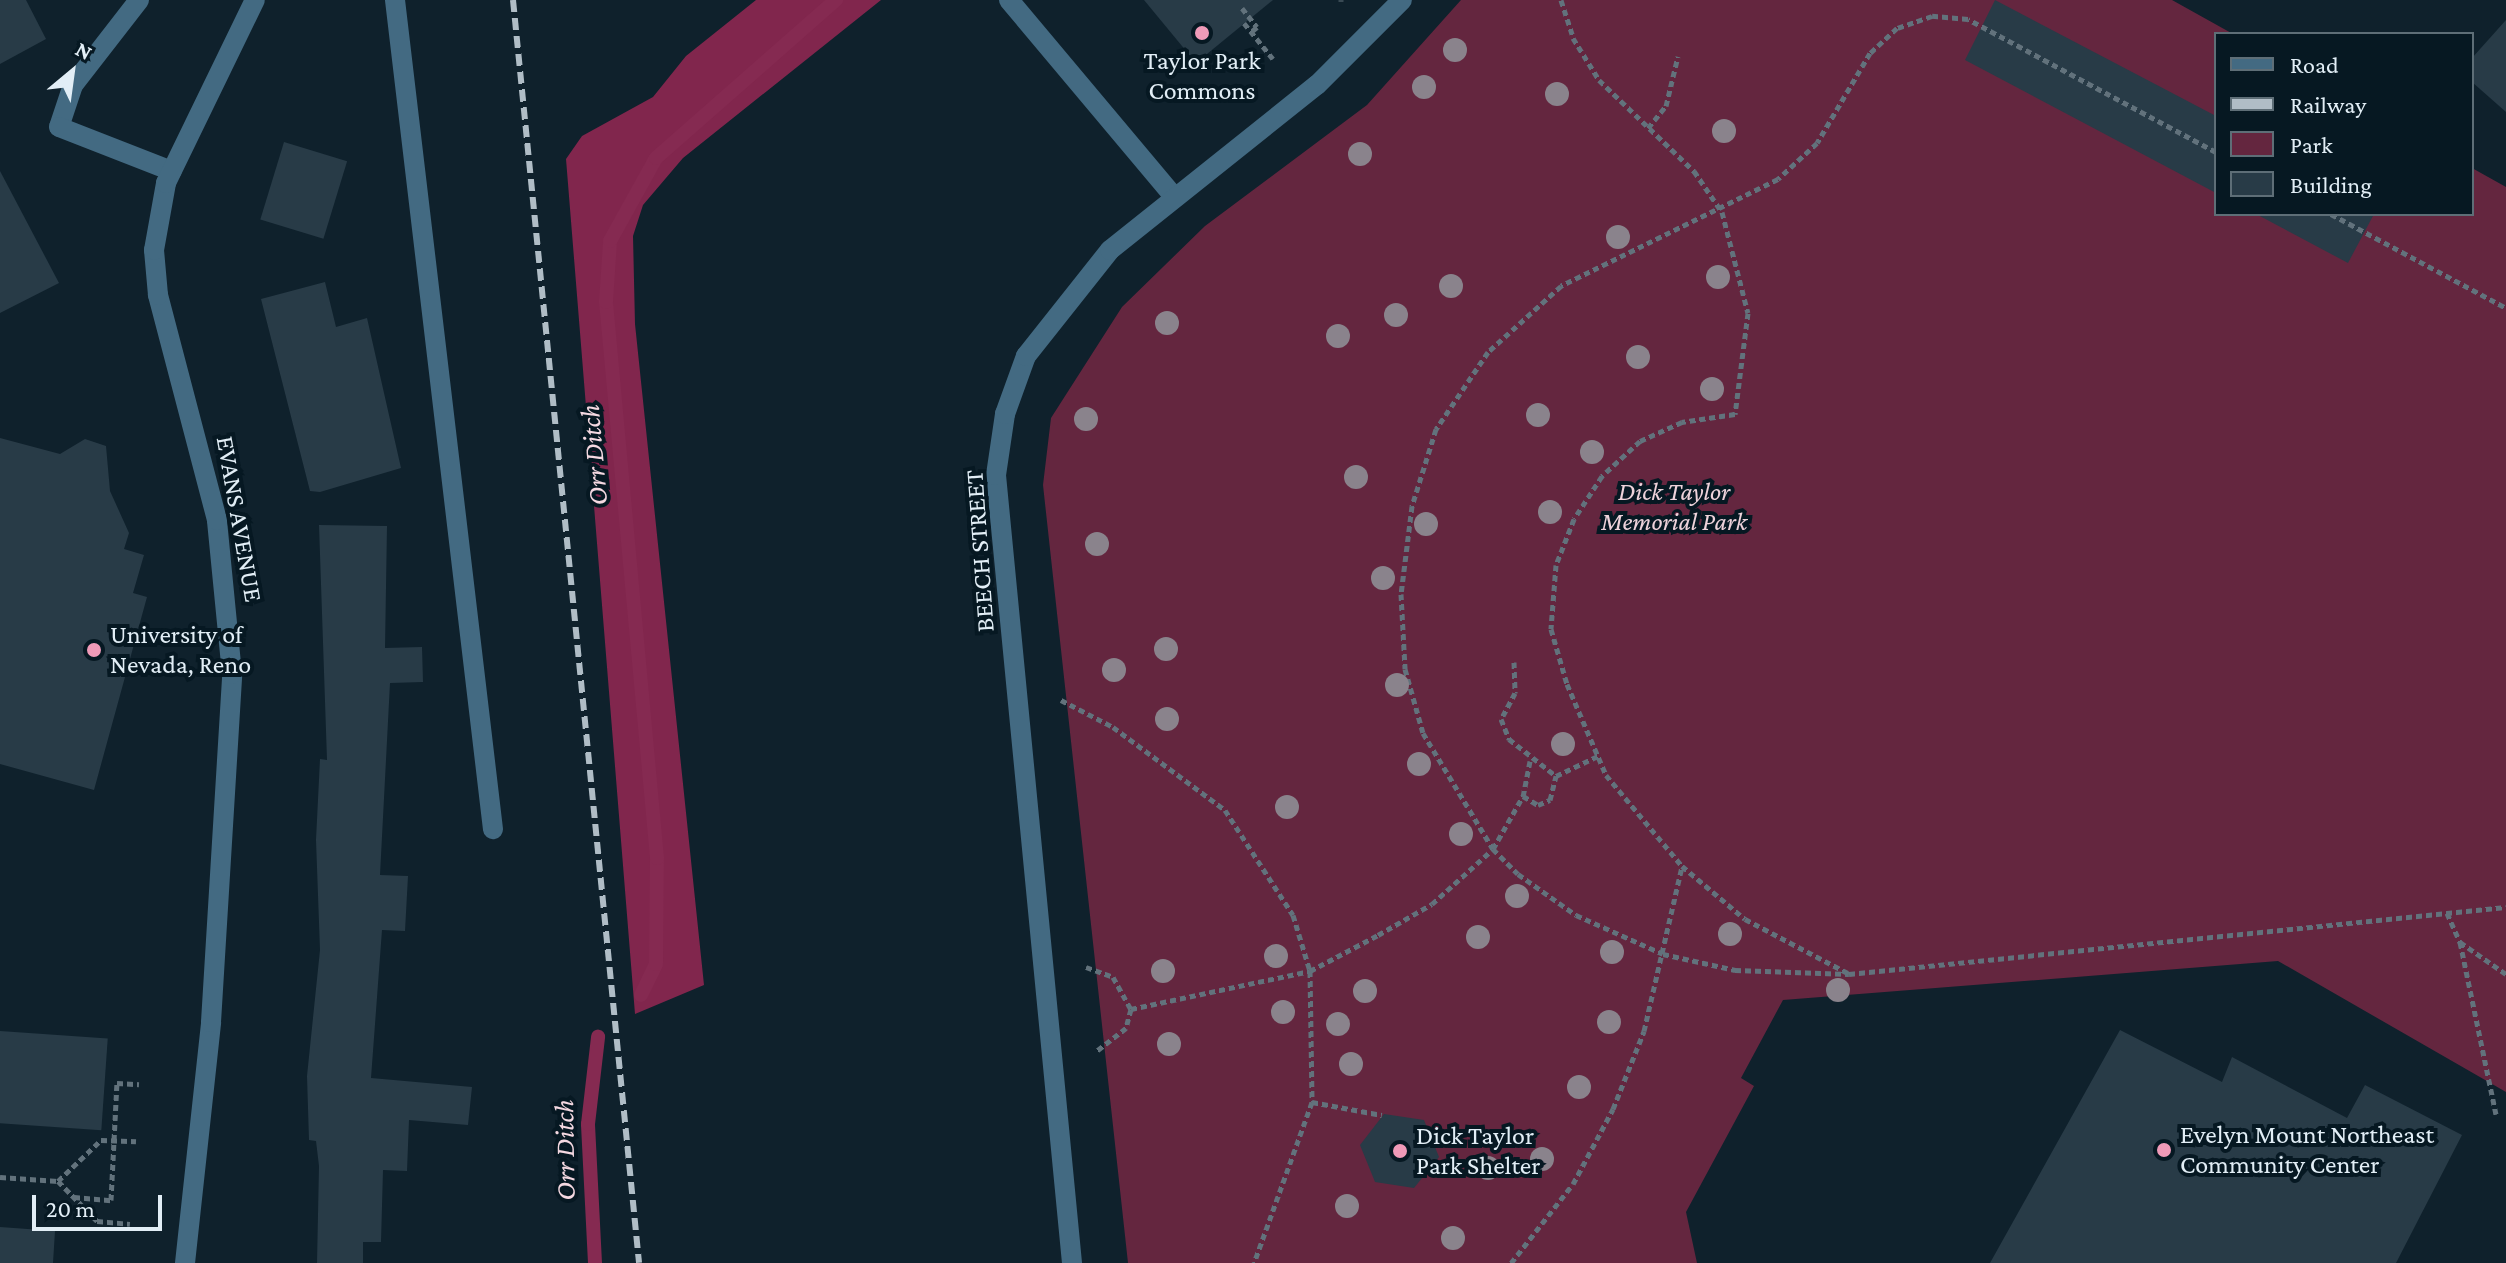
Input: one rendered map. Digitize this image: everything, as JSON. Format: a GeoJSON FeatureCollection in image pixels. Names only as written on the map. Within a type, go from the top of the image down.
{"type":"FeatureCollection","features":[{"type":"Feature","properties":{"kind":"street"},"geometry":{"type":"LineString","coordinates":[[139,0],[73,85],[59,127],[172,171]]}},
{"type":"Feature","properties":{"kind":"street","name":"EVANS AVENUE"},"geometry":{"type":"LineString","coordinates":[[185,1263],[211,1022],[232,674],[217,520],[158,295],[156,225],[172,171],[255,0]]}},
{"type":"Feature","properties":{"kind":"street"},"geometry":{"type":"LineString","coordinates":[[395,0],[493,829]]}},
{"type":"Feature","properties":{"kind":"street"},"geometry":{"type":"LineString","coordinates":[[1009,0],[1175,198]]}},
{"type":"Feature","properties":{"kind":"street","name":"BEECH STREET"},"geometry":{"type":"LineString","coordinates":[[1072,1263],[996,475],[1026,356],[1100,261],[1317,85],[1402,0]]}},
{"type":"Feature","properties":{"kind":"path"},"geometry":{"type":"LineString","coordinates":[[1561,0],[1573,38],[1599,80],[1694,171],[1722,212],[1748,313],[1735,414],[1682,422],[1640,441],[1602,476],[1556,565],[1551,629],[1598,756],[1682,866],[1745,919],[1849,974]]}},
{"type":"Feature","properties":{"kind":"path"},"geometry":{"type":"LineString","coordinates":[[1242,8],[1257,27],[1251,32]]}},
{"type":"Feature","properties":{"kind":"path"},"geometry":{"type":"LineString","coordinates":[[2214,151],[1968,19],[1932,16],[1897,28],[1870,53],[1817,143],[1778,179],[1722,212],[1561,286],[1488,352],[1436,429],[1412,506],[1401,594],[1405,669],[1423,733],[1493,849],[1576,915],[1663,954],[1735,970],[1849,974],[2506,907]]}},
{"type":"Feature","properties":{"kind":"path"},"geometry":{"type":"LineString","coordinates":[[1244,23],[1273,59]]}},
{"type":"Feature","properties":{"kind":"path"},"geometry":{"type":"LineString","coordinates":[[1648,128],[1666,106],[1678,56]]}},
{"type":"Feature","properties":{"kind":"path"},"geometry":{"type":"LineString","coordinates":[[2335,216],[2506,308]]}},
{"type":"Feature","properties":{"kind":"path"},"geometry":{"type":"LineString","coordinates":[[1514,662],[1515,693],[1501,719],[1530,761],[1556,776]]}},
{"type":"Feature","properties":{"kind":"path"},"geometry":{"type":"LineString","coordinates":[[1061,700],[1113,727],[1225,810],[1293,915],[1310,971],[1312,1102],[1254,1263]]}},
{"type":"Feature","properties":{"kind":"path"},"geometry":{"type":"LineString","coordinates":[[1556,776],[1598,756]]}},
{"type":"Feature","properties":{"kind":"path"},"geometry":{"type":"LineString","coordinates":[[1131,1009],[1310,971],[1432,904],[1493,849],[1523,796],[1530,761]]}},
{"type":"Feature","properties":{"kind":"path"},"geometry":{"type":"LineString","coordinates":[[1523,796],[1538,805],[1550,800],[1556,776]]}},
{"type":"Feature","properties":{"kind":"path"},"geometry":{"type":"LineString","coordinates":[[1511,1263],[1573,1184],[1613,1109],[1663,954],[1682,866]]}},
{"type":"Feature","properties":{"kind":"path"},"geometry":{"type":"LineString","coordinates":[[2447,913],[2460,942],[2496,1114]]}},
{"type":"Feature","properties":{"kind":"path"},"geometry":{"type":"LineString","coordinates":[[2460,942],[2506,974]]}},
{"type":"Feature","properties":{"kind":"path"},"geometry":{"type":"LineString","coordinates":[[1086,967],[1113,977],[1131,1009]]}},
{"type":"Feature","properties":{"kind":"path"},"geometry":{"type":"LineString","coordinates":[[1095,1052],[1113,1043],[1131,1009]]}},
{"type":"Feature","properties":{"kind":"path"},"geometry":{"type":"LineString","coordinates":[[74,1197],[111,1200],[117,1083],[139,1084]]}},
{"type":"Feature","properties":{"kind":"path"},"geometry":{"type":"LineString","coordinates":[[1312,1102],[1382,1115]]}},
{"type":"Feature","properties":{"kind":"path"},"geometry":{"type":"LineString","coordinates":[[58,1181],[101,1140],[136,1141]]}},
{"type":"Feature","properties":{"kind":"path"},"geometry":{"type":"LineString","coordinates":[[0,1177],[58,1181],[97,1221],[130,1224]]}},
{"type":"Feature","properties":{"kind":"green space","name":"Dick Taylor Memorial Park"},"geometry":{"type":"Polygon","coordinates":[[[1461,0],[2172,0],[2229,32],[2214,32],[2214,216],[2474,216],[2474,169],[2506,187],[2506,1092],[2278,961],[1783,1000],[1741,1078],[1754,1086],[1686,1212],[1697,1263],[1128,1263],[1043,485],[1051,418],[1122,307],[1205,226],[1367,105],[1461,0]]]}},
{"type":"Feature","properties":{"kind":"shaded area"},"geometry":{"type":"Polygon","coordinates":[[[756,0],[881,0],[683,158],[643,205],[633,236],[635,324],[704,985],[635,1014],[566,159],[582,136],[653,97],[686,56],[756,0]]]}},
{"type":"Feature","properties":{"kind":"building"},"geometry":{"type":"Polygon","coordinates":[[[0,0],[26,0],[46,39],[0,64],[0,0]]]}},
{"type":"Feature","properties":{"kind":"building","name":"Taylor Park Commons"},"geometry":{"type":"Polygon","coordinates":[[[1144,0],[1273,0],[1196,63],[1144,0]]]}},
{"type":"Feature","properties":{"kind":"building"},"geometry":{"type":"Polygon","coordinates":[[[1995,0],[2214,115],[2214,192],[1965,60],[1995,0]]]}},
{"type":"Feature","properties":{"kind":"building"},"geometry":{"type":"Polygon","coordinates":[[[2506,20],[2506,112],[2474,84],[2474,56],[2506,20]]]}},
{"type":"Feature","properties":{"kind":"building"},"geometry":{"type":"Polygon","coordinates":[[[284,142],[347,161],[323,239],[260,219],[284,142]]]}},
{"type":"Feature","properties":{"kind":"building"},"geometry":{"type":"Polygon","coordinates":[[[0,171],[59,283],[0,313],[0,171]]]}},
{"type":"Feature","properties":{"kind":"building"},"geometry":{"type":"Polygon","coordinates":[[[2260,216],[2373,216],[2348,263],[2260,216]]]}},
{"type":"Feature","properties":{"kind":"building"},"geometry":{"type":"Polygon","coordinates":[[[325,282],[336,327],[367,318],[401,468],[320,492],[310,491],[261,299],[325,282]]]}},
{"type":"Feature","properties":{"kind":"building"},"geometry":{"type":"Polygon","coordinates":[[[0,438],[60,454],[85,439],[106,446],[110,491],[129,533],[124,549],[144,555],[133,593],[147,597],[94,790],[0,764],[0,438]]]}},
{"type":"Feature","properties":{"kind":"building"},"geometry":{"type":"Polygon","coordinates":[[[319,525],[387,526],[385,648],[422,647],[423,682],[390,683],[380,875],[408,876],[405,931],[382,930],[371,1078],[472,1087],[468,1125],[409,1120],[407,1171],[383,1170],[381,1242],[363,1242],[363,1263],[317,1263],[319,1166],[316,1141],[309,1140],[307,1076],[320,950],[316,840],[320,759],[327,760],[319,525]]]}},
{"type":"Feature","properties":{"kind":"building","name":"Evelyn Mount Northeast Community Center"},"geometry":{"type":"Polygon","coordinates":[[[2120,1030],[2222,1082],[2232,1057],[2347,1118],[2365,1085],[2462,1135],[2396,1263],[1990,1263],[2120,1030]]]}},
{"type":"Feature","properties":{"kind":"building"},"geometry":{"type":"Polygon","coordinates":[[[0,1031],[108,1039],[101,1130],[0,1123],[0,1031]]]}},
{"type":"Feature","properties":{"kind":"building","name":"Dick Taylor Park Shelter"},"geometry":{"type":"Polygon","coordinates":[[[1384,1114],[1424,1120],[1439,1157],[1414,1188],[1375,1182],[1360,1145],[1384,1114]]]}},
{"type":"Feature","properties":{"kind":"building"},"geometry":{"type":"Polygon","coordinates":[[[0,1227],[55,1231],[53,1263],[0,1263],[0,1227]]]}},
{"type":"Feature","properties":{"kind":"waterway","name":"Orr Ditch"},"geometry":{"type":"LineString","coordinates":[[641,995],[656,964],[657,858],[606,302],[610,241],[656,158],[836,0]]}},
{"type":"Feature","properties":{"kind":"waterway","name":"Orr Ditch"},"geometry":{"type":"LineString","coordinates":[[595,1263],[588,1124],[598,1037]]}},
{"type":"Feature","properties":{"kind":"railway"},"geometry":{"type":"LineString","coordinates":[[513,0],[639,1263]]}},
{"type":"Feature","properties":{"kind":"place","name":"Taylor Park Commons"},"geometry":{"type":"Point","coordinates":[1202,33]}},
{"type":"Feature","properties":{"kind":"place","name":"University of Nevada, Reno"},"geometry":{"type":"Point","coordinates":[94,650]}},
{"type":"Feature","properties":{"kind":"place","name":"Evelyn Mount Northeast Community Center"},"geometry":{"type":"Point","coordinates":[2164,1150]}},
{"type":"Feature","properties":{"kind":"place","name":"Dick Taylor Park Shelter"},"geometry":{"type":"Point","coordinates":[1400,1151]}}]}
